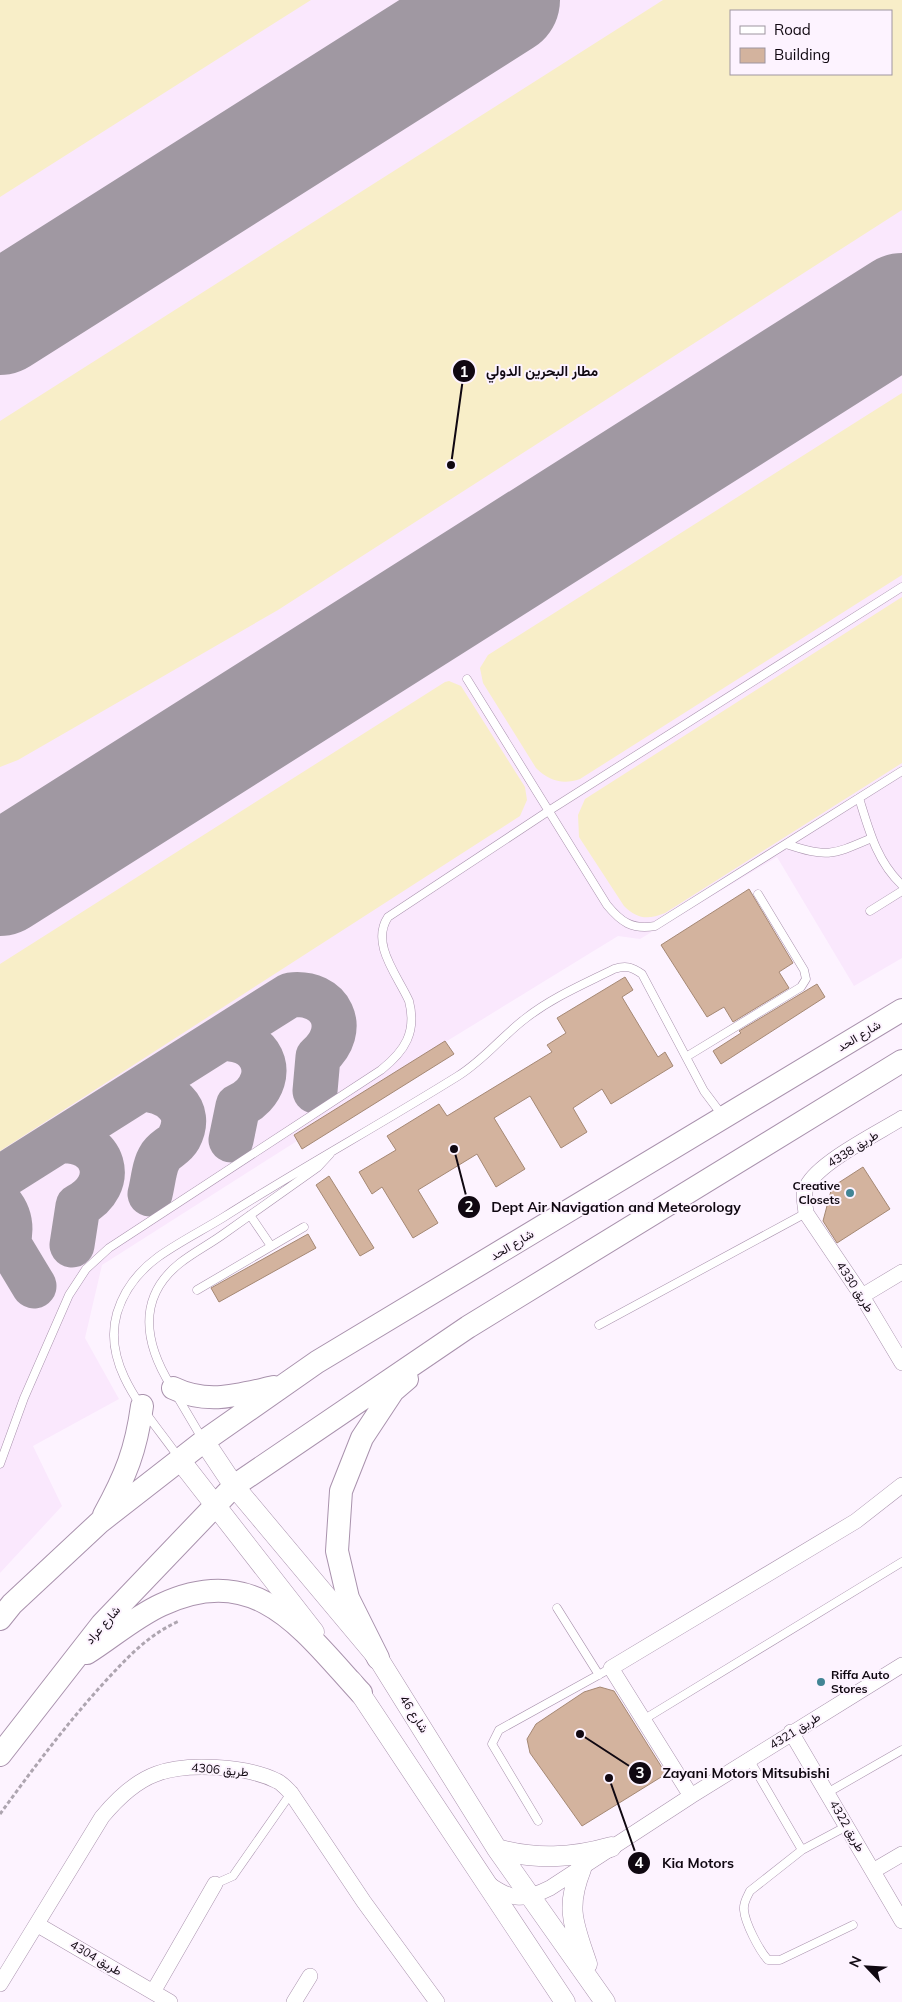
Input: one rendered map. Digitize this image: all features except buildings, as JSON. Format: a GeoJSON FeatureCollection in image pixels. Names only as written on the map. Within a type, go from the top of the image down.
{"type":"FeatureCollection","features":[{"type":"Feature","properties":{"kind":"main road","name":"شارع الحد"},"geometry":{"type":"LineString","coordinates":[[180,1460],[204,1441],[326,1357],[902,1010]]}},
{"type":"Feature","properties":{"kind":"main road"},"geometry":{"type":"LineString","coordinates":[[215,1504],[234,1486],[468,1327],[902,1061]]}},
{"type":"Feature","properties":{"kind":"main road"},"geometry":{"type":"LineString","coordinates":[[378,1658],[348,1598],[337,1550],[342,1491],[362,1438],[394,1391],[468,1327]]}},
{"type":"Feature","properties":{"kind":"main road"},"geometry":{"type":"LineString","coordinates":[[173,1388],[196,1397],[220,1399],[285,1384]]}},
{"type":"Feature","properties":{"kind":"main road"},"geometry":{"type":"LineString","coordinates":[[100,1522],[132,1458],[142,1406]]}},
{"type":"Feature","properties":{"kind":"main road","name":"شارع 46"},"geometry":{"type":"LineString","coordinates":[[204,1441],[234,1486],[378,1658],[497,1849],[605,2002]]}},
{"type":"Feature","properties":{"kind":"main road"},"geometry":{"type":"LineString","coordinates":[[0,1619],[12,1604],[100,1522],[180,1460],[361,1693],[482,1880],[565,2002]]}},
{"type":"Feature","properties":{"kind":"main road","name":"شارع عراد"},"geometry":{"type":"LineString","coordinates":[[0,1754],[102,1624],[215,1504]]}},
{"type":"Feature","properties":{"kind":"main road"},"geometry":{"type":"LineString","coordinates":[[68,1666],[159,1606],[186,1595],[216,1590],[232,1591],[258,1598],[295,1621],[361,1693]]}},
{"type":"Feature","properties":{"kind":"main road"},"geometry":{"type":"LineString","coordinates":[[497,1849],[526,1856],[565,1857],[611,1847]]}},
{"type":"Feature","properties":{"kind":"main road"},"geometry":{"type":"LineString","coordinates":[[582,1869],[572,1896],[572,1916],[594,1985]]}},
{"type":"Feature","properties":{"kind":"street","name":"طريق 4338"},"geometry":{"type":"LineString","coordinates":[[806,1212],[804,1199],[806,1187],[817,1170],[902,1118]]}},
{"type":"Feature","properties":{"kind":"street","name":"طريق 4330"},"geometry":{"type":"LineString","coordinates":[[806,1212],[862,1296],[902,1363]]}},
{"type":"Feature","properties":{"kind":"street"},"geometry":{"type":"LineString","coordinates":[[862,1296],[902,1272]]}},
{"type":"Feature","properties":{"kind":"street"},"geometry":{"type":"LineString","coordinates":[[691,1796],[643,1720],[605,1672],[856,1521],[902,1485]]}},
{"type":"Feature","properties":{"kind":"street","name":"طريق 4321"},"geometry":{"type":"LineString","coordinates":[[532,1897],[582,1869],[611,1847],[749,1759],[902,1665]]}},
{"type":"Feature","properties":{"kind":"street","name":"طريق 4322"},"geometry":{"type":"LineString","coordinates":[[792,1732],[902,1921]]}},
{"type":"Feature","properties":{"kind":"street","name":"طريق 4306"},"geometry":{"type":"LineString","coordinates":[[0,1984],[102,1816],[116,1800],[135,1785],[155,1774],[177,1767],[244,1770],[278,1781],[292,1793],[364,1902],[437,2002]]}},
{"type":"Feature","properties":{"kind":"street"},"geometry":{"type":"LineString","coordinates":[[873,1871],[902,1854]]}},
{"type":"Feature","properties":{"kind":"street"},"geometry":{"type":"LineString","coordinates":[[482,1880],[508,1896],[532,1897]]}},
{"type":"Feature","properties":{"kind":"street"},"geometry":{"type":"LineString","coordinates":[[153,1992],[215,1884]]}},
{"type":"Feature","properties":{"kind":"street","name":"طريق 4304"},"geometry":{"type":"LineString","coordinates":[[38,1924],[170,2002]]}},
{"type":"Feature","properties":{"kind":"street"},"geometry":{"type":"LineString","coordinates":[[294,2002],[310,1976]]}},
{"type":"Feature","properties":{"kind":"lane"},"geometry":{"type":"LineString","coordinates":[[0,1464],[24,1398],[69,1295],[86,1269],[109,1248],[381,1070],[402,1051],[411,1032],[412,1011],[382,944],[384,922],[394,912],[550,810],[902,587]]}},
{"type":"Feature","properties":{"kind":"lane"},"geometry":{"type":"LineString","coordinates":[[467,679],[550,810],[607,905],[619,920],[636,927],[655,926],[902,771]]}},
{"type":"Feature","properties":{"kind":"lane"},"geometry":{"type":"LineString","coordinates":[[859,798],[872,838],[886,869],[902,885]]}},
{"type":"Feature","properties":{"kind":"lane"},"geometry":{"type":"LineString","coordinates":[[786,844],[813,853],[830,854],[872,838]]}},
{"type":"Feature","properties":{"kind":"lane"},"geometry":{"type":"LineString","coordinates":[[870,911],[902,892]]}},
{"type":"Feature","properties":{"kind":"lane"},"geometry":{"type":"LineString","coordinates":[[686,1057],[800,987],[806,979],[804,970],[758,894]]}},
{"type":"Feature","properties":{"kind":"lane"},"geometry":{"type":"LineString","coordinates":[[180,1460],[126,1382],[119,1366],[115,1349],[117,1314],[127,1291],[143,1270],[158,1257],[472,1067],[511,1030],[540,1008],[623,966],[634,968],[642,974],[704,1091],[723,1117]]}},
{"type":"Feature","properties":{"kind":"lane"},"geometry":{"type":"LineString","coordinates":[[204,1441],[155,1358],[150,1343],[150,1313],[154,1299],[170,1273],[318,1167],[333,1151]]}},
{"type":"Feature","properties":{"kind":"lane"},"geometry":{"type":"LineString","coordinates":[[599,1325],[806,1212]]}},
{"type":"Feature","properties":{"kind":"lane"},"geometry":{"type":"LineString","coordinates":[[229,1214],[236,1225]]}},
{"type":"Feature","properties":{"kind":"lane"},"geometry":{"type":"LineString","coordinates":[[250,1215],[272,1246]]}},
{"type":"Feature","properties":{"kind":"lane"},"geometry":{"type":"LineString","coordinates":[[197,1290],[304,1227]]}},
{"type":"Feature","properties":{"kind":"lane"},"geometry":{"type":"LineString","coordinates":[[195,1235],[204,1248]]}},
{"type":"Feature","properties":{"kind":"lane"},"geometry":{"type":"LineString","coordinates":[[643,1720],[902,1562]]}},
{"type":"Feature","properties":{"kind":"lane"},"geometry":{"type":"LineString","coordinates":[[538,1821],[492,1744],[494,1736],[499,1730],[605,1672],[558,1608]]}},
{"type":"Feature","properties":{"kind":"lane"},"geometry":{"type":"LineString","coordinates":[[827,1793],[902,1750]]}},
{"type":"Feature","properties":{"kind":"lane"},"geometry":{"type":"LineString","coordinates":[[749,1759],[802,1850]]}},
{"type":"Feature","properties":{"kind":"lane"},"geometry":{"type":"LineString","coordinates":[[215,1884],[233,1876],[292,1793]]}},
{"type":"Feature","properties":{"kind":"lane"},"geometry":{"type":"LineString","coordinates":[[847,1826],[802,1850],[750,1892],[745,1900],[744,1911],[760,1951],[768,1960],[780,1960],[853,1924]]}},
{"type":"Feature","properties":{"kind":"path"},"geometry":{"type":"LineString","coordinates":[[0,1814],[74,1716],[128,1656],[153,1635],[182,1619]]}},
{"type":"Feature","properties":{"kind":"shaded area"},"geometry":{"type":"Polygon","coordinates":[[[0,0],[902,0],[902,958],[854,986],[777,857],[640,939],[618,936],[294,1135],[297,1141],[102,1265],[85,1338],[119,1399],[33,1446],[62,1506],[0,1573],[0,0]]]}},
{"type":"Feature","properties":{"kind":"sand"},"geometry":{"type":"Polygon","coordinates":[[[0,0],[311,0],[0,197],[0,0]]]}},
{"type":"Feature","properties":{"kind":"sand"},"geometry":{"type":"Polygon","coordinates":[[[663,0],[902,0],[902,210],[278,610],[18,760],[0,767],[0,421],[663,0]]]}},
{"type":"Feature","properties":{"kind":"sand"},"geometry":{"type":"Polygon","coordinates":[[[902,393],[902,575],[580,779],[568,782],[556,781],[536,768],[483,683],[480,668],[488,655],[902,393]]]}},
{"type":"Feature","properties":{"kind":"sand"},"geometry":{"type":"Polygon","coordinates":[[[902,597],[902,763],[665,913],[653,917],[643,917],[634,914],[624,906],[579,837],[578,815],[585,799],[902,597]]]}},
{"type":"Feature","properties":{"kind":"sand"},"geometry":{"type":"Polygon","coordinates":[[[449,681],[461,686],[525,787],[527,800],[520,816],[0,1151],[0,964],[449,681]]]}},
{"type":"Feature","properties":{"kind":"taxiway"},"geometry":{"type":"LineString","coordinates":[[0,868],[27,862]]}},
{"type":"Feature","properties":{"kind":"taxiway"},"geometry":{"type":"LineString","coordinates":[[0,1178],[290,995],[304,995],[316,999],[325,1005],[331,1014],[334,1024],[333,1035],[328,1046],[318,1057],[315,1091]]}},
{"type":"Feature","properties":{"kind":"taxiway"},"geometry":{"type":"LineString","coordinates":[[223,1038],[242,1041],[252,1047],[259,1055],[264,1071],[263,1080],[254,1095],[238,1106],[231,1140]]}},
{"type":"Feature","properties":{"kind":"taxiway"},"geometry":{"type":"LineString","coordinates":[[141,1089],[151,1090],[169,1097],[181,1110],[183,1118],[183,1127],[179,1138],[162,1154],[158,1161],[150,1194]]}},
{"type":"Feature","properties":{"kind":"taxiway"},"geometry":{"type":"LineString","coordinates":[[59,1141],[75,1142],[87,1147],[96,1154],[101,1164],[102,1175],[99,1186],[91,1197],[78,1206],[72,1245]]}},
{"type":"Feature","properties":{"kind":"taxiway"},"geometry":{"type":"LineString","coordinates":[[0,1203],[6,1212],[9,1222],[8,1243],[34,1286]]}},
{"type":"Feature","properties":{"kind":"runway"},"geometry":{"type":"LineString","coordinates":[[0,319],[504,0]]}},
{"type":"Feature","properties":{"kind":"runway"},"geometry":{"type":"LineString","coordinates":[[0,880],[902,309]]}},
{"type":"Feature","properties":{"kind":"place","name":"مطار البحرين الدولي"},"geometry":{"type":"Point","coordinates":[451,465]}},
{"type":"Feature","properties":{"kind":"place","name":"Dept Air Navigation and Meteorology"},"geometry":{"type":"Point","coordinates":[454,1149]}},
{"type":"Feature","properties":{"kind":"place","name":"Creative Closets"},"geometry":{"type":"Point","coordinates":[850,1193]}},
{"type":"Feature","properties":{"kind":"place","name":"Riffa Auto Stores"},"geometry":{"type":"Point","coordinates":[821,1682]}},
{"type":"Feature","properties":{"kind":"place","name":"Zayani Motors Mitsubishi"},"geometry":{"type":"Point","coordinates":[580,1734]}},
{"type":"Feature","properties":{"kind":"place","name":"Kia Motors"},"geometry":{"type":"Point","coordinates":[609,1778]}}]}
